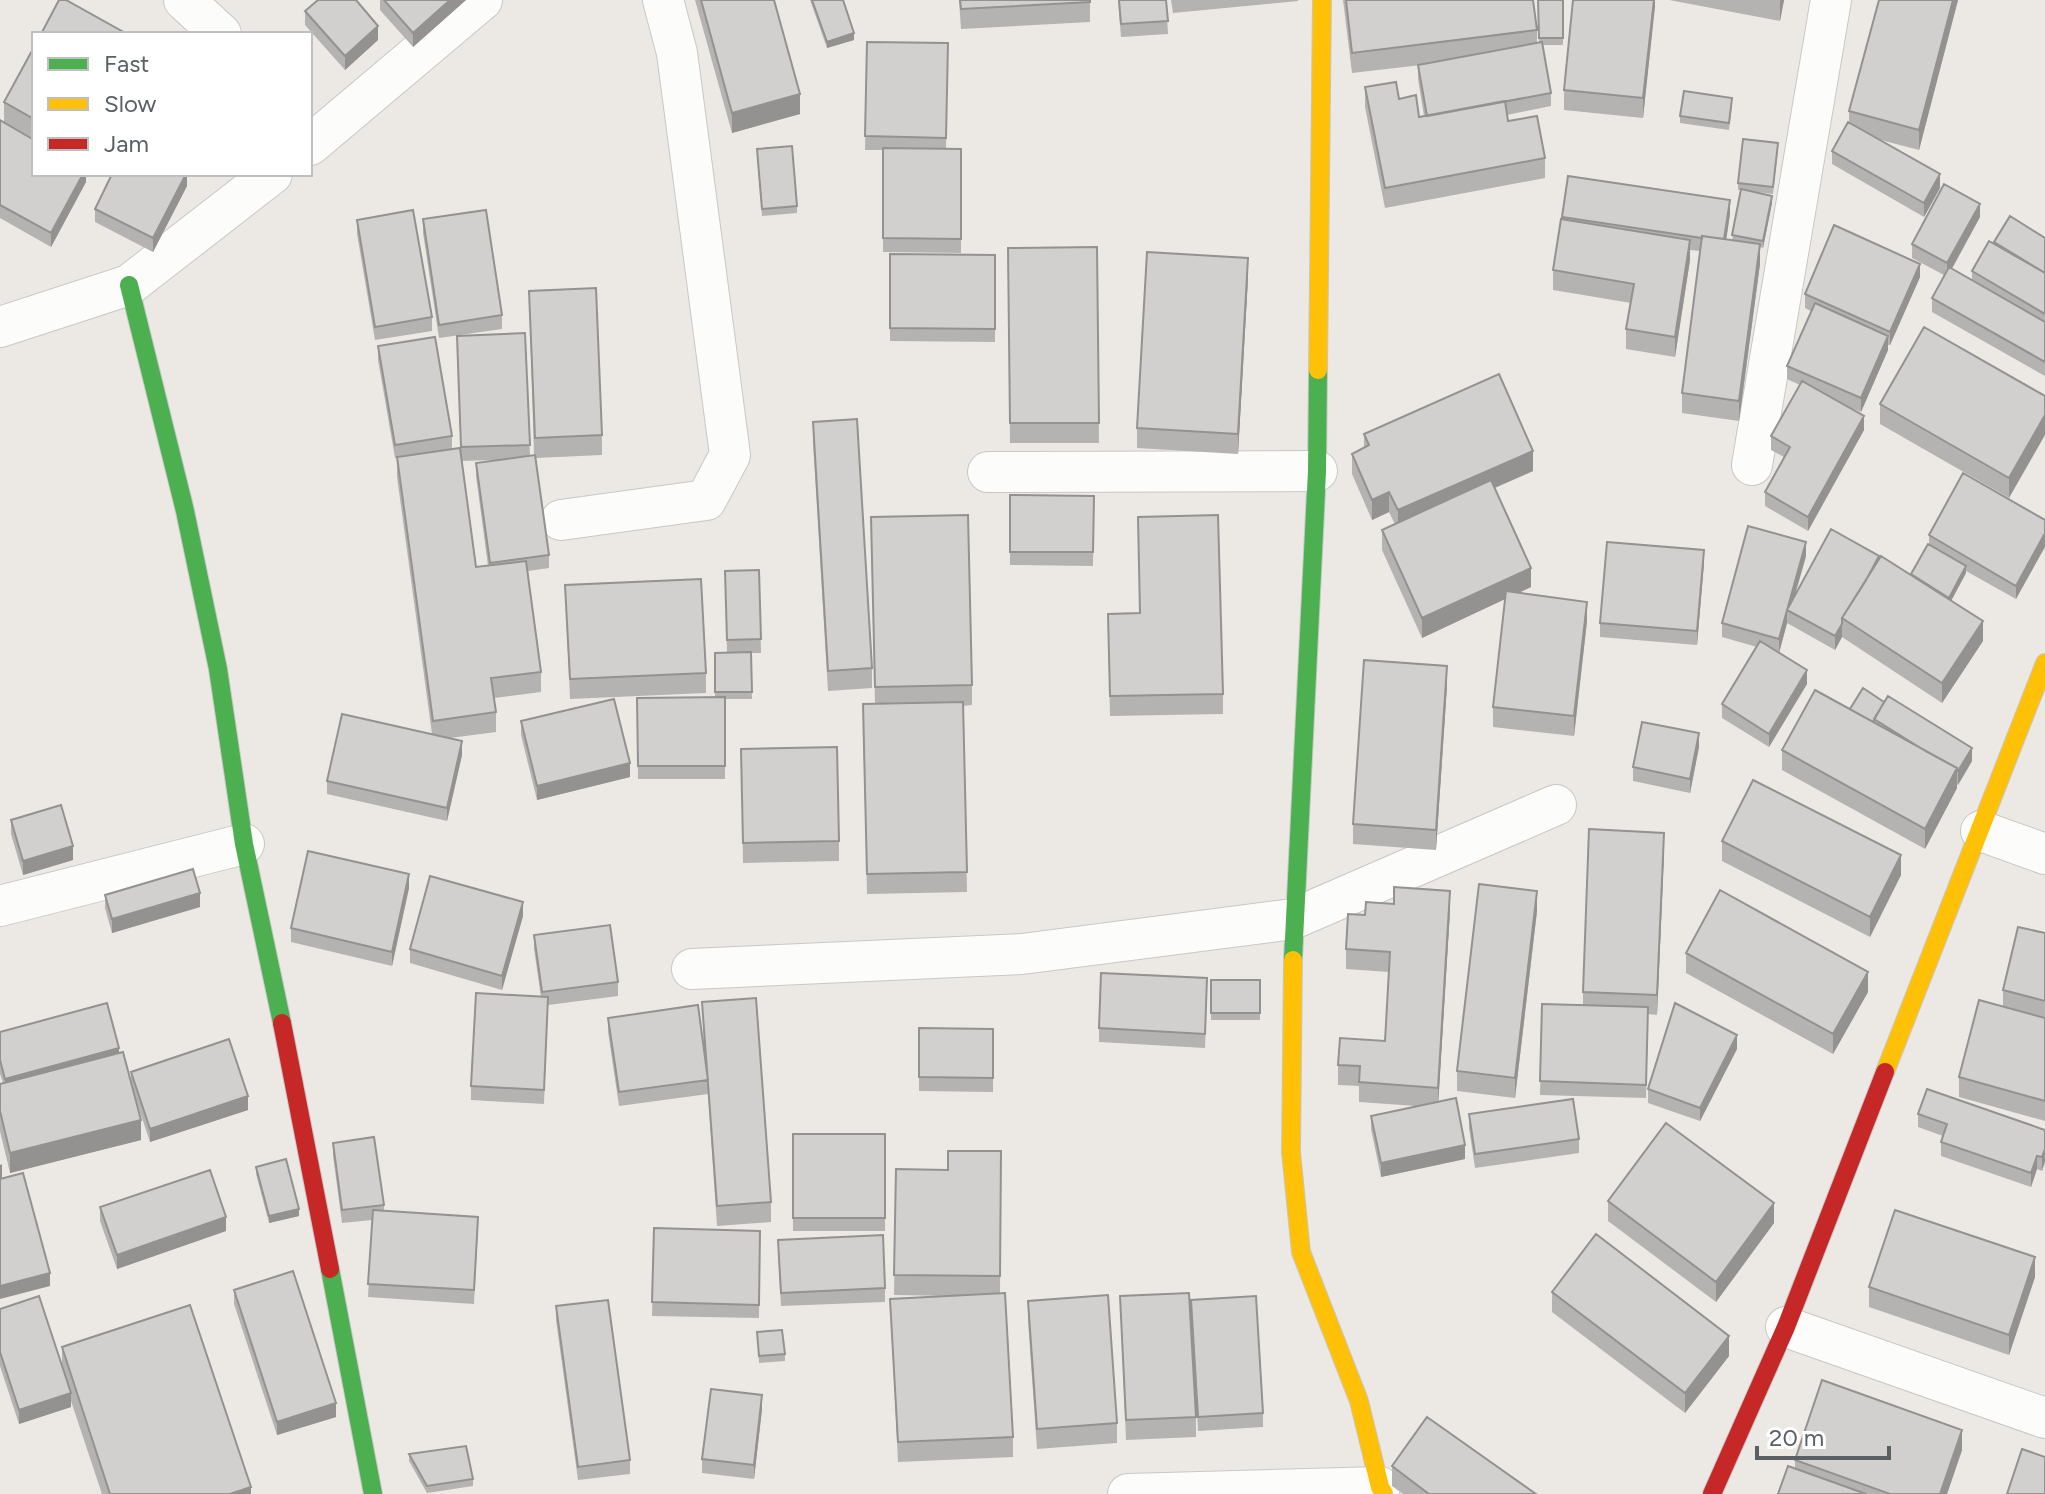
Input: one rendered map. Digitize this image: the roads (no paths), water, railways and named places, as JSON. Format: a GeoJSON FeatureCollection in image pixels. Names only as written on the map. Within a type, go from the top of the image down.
{"type":"FeatureCollection","features":[{"type":"Feature","properties":{"kind":"street"},"geometry":{"type":"LineString","coordinates":[[184,0],[219,32]]}},
{"type":"Feature","properties":{"kind":"street"},"geometry":{"type":"LineString","coordinates":[[316,131],[482,0]]}},
{"type":"Feature","properties":{"kind":"street"},"geometry":{"type":"LineString","coordinates":[[561,520],[706,500],[730,455],[677,53],[663,0]]}},
{"type":"Feature","properties":{"kind":"street"},"geometry":{"type":"LineString","coordinates":[[1128,1494],[1382,1490],[1359,1401],[1301,1252],[1291,1152],[1293,919],[1317,471],[1322,0]]}},
{"type":"Feature","properties":{"kind":"street"},"geometry":{"type":"LineString","coordinates":[[1752,465],[1831,0]]}},
{"type":"Feature","properties":{"kind":"street"},"geometry":{"type":"LineString","coordinates":[[0,327],[129,285],[269,176]]}},
{"type":"Feature","properties":{"kind":"street"},"geometry":{"type":"LineString","coordinates":[[129,285],[185,511],[209,626],[244,844],[267,946],[373,1494]]}},
{"type":"Feature","properties":{"kind":"street"},"geometry":{"type":"LineString","coordinates":[[988,472],[1317,471]]}},
{"type":"Feature","properties":{"kind":"street"},"geometry":{"type":"LineString","coordinates":[[1712,1494],[1786,1327],[2045,663]]}},
{"type":"Feature","properties":{"kind":"street"},"geometry":{"type":"LineString","coordinates":[[692,969],[1022,954],[1293,919],[1556,805]]}},
{"type":"Feature","properties":{"kind":"street"},"geometry":{"type":"LineString","coordinates":[[1981,831],[2045,854]]}},
{"type":"Feature","properties":{"kind":"street"},"geometry":{"type":"LineString","coordinates":[[0,906],[244,844]]}},
{"type":"Feature","properties":{"kind":"street"},"geometry":{"type":"LineString","coordinates":[[1786,1327],[2045,1418]]}}]}
